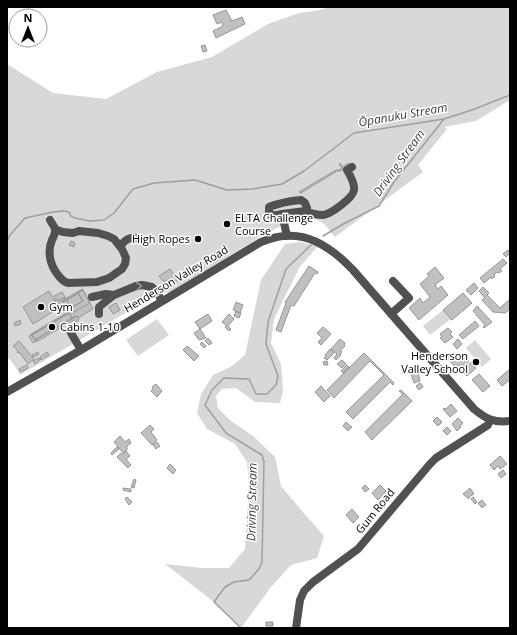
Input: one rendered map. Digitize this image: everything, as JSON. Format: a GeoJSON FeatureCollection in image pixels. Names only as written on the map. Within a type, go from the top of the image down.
{"type":"FeatureCollection","features":[{"type":"Feature","properties":{"kind":"street"},"geometry":{"type":"LineString","coordinates":[[305,211],[305,203],[301,200],[283,202],[269,208],[269,212],[272,216],[305,211],[321,215],[327,214],[350,197],[354,192],[354,188],[347,170]]}},
{"type":"Feature","properties":{"kind":"street"},"geometry":{"type":"LineString","coordinates":[[282,214],[287,236]]}},
{"type":"Feature","properties":{"kind":"street"},"geometry":{"type":"LineString","coordinates":[[50,220],[56,230],[73,233],[81,231],[108,236],[120,246],[126,258],[124,267],[115,274],[97,282],[82,285],[64,282],[50,262],[50,246],[56,230]]}},
{"type":"Feature","properties":{"kind":"street","name":"Henderson Valley Road"},"geometry":{"type":"LineString","coordinates":[[7,392],[81,350],[261,242],[277,237],[294,236],[310,239],[334,252],[353,270],[465,401],[480,414],[490,420]]}},
{"type":"Feature","properties":{"kind":"street"},"geometry":{"type":"LineString","coordinates":[[120,246],[131,237],[136,238]]}},
{"type":"Feature","properties":{"kind":"street"},"geometry":{"type":"LineString","coordinates":[[97,282],[98,298],[110,294],[114,295]]}},
{"type":"Feature","properties":{"kind":"street"},"geometry":{"type":"LineString","coordinates":[[391,314],[409,298],[393,282]]}},
{"type":"Feature","properties":{"kind":"street"},"geometry":{"type":"LineString","coordinates":[[99,314],[99,307],[114,295],[136,286],[142,285],[152,287],[162,301]]}},
{"type":"Feature","properties":{"kind":"street"},"geometry":{"type":"LineString","coordinates":[[71,332],[81,350]]}},
{"type":"Feature","properties":{"kind":"street"},"geometry":{"type":"LineString","coordinates":[[490,420],[510,421]]}},
{"type":"Feature","properties":{"kind":"street","name":"Gum Road"},"geometry":{"type":"LineString","coordinates":[[296,628],[300,600],[308,586],[358,549],[424,469],[436,458],[488,425],[490,420]]}},
{"type":"Feature","properties":{"kind":"shaded area"},"geometry":{"type":"Polygon","coordinates":[[[330,7],[510,7],[510,100],[476,121],[444,127],[447,129],[418,165],[423,172],[335,237],[325,225],[315,219],[304,218],[283,223],[283,225],[263,235],[171,292],[161,292],[20,375],[13,363],[7,357],[7,64],[53,93],[106,99],[157,72],[212,57],[268,24],[299,13],[330,7]]]}},
{"type":"Feature","properties":{"kind":"shaded area"},"geometry":{"type":"Polygon","coordinates":[[[300,242],[318,246],[299,268],[274,319],[271,343],[281,364],[283,391],[280,403],[255,402],[236,388],[222,389],[216,396],[218,408],[231,421],[253,436],[275,457],[281,486],[324,536],[317,558],[291,565],[271,587],[241,628],[214,602],[165,564],[202,568],[229,568],[245,549],[249,486],[247,462],[235,444],[207,429],[197,413],[201,394],[213,375],[232,366],[245,355],[261,280],[285,244],[300,242]]]}},
{"type":"Feature","properties":{"kind":"shaded area"},"geometry":{"type":"Polygon","coordinates":[[[443,310],[451,319],[430,335],[423,326],[443,310]]]}},
{"type":"Feature","properties":{"kind":"shaded area"},"geometry":{"type":"Polygon","coordinates":[[[157,319],[169,335],[138,356],[126,340],[157,319]]]}},
{"type":"Feature","properties":{"kind":"shaded area"},"geometry":{"type":"Polygon","coordinates":[[[475,340],[491,359],[482,367],[466,348],[475,340]]]}},
{"type":"Feature","properties":{"kind":"building"},"geometry":{"type":"Polygon","coordinates":[[[226,10],[232,21],[242,17],[245,24],[216,38],[213,31],[223,26],[222,22],[217,24],[213,15],[226,10]]]}},
{"type":"Feature","properties":{"kind":"building"},"geometry":{"type":"Polygon","coordinates":[[[205,45],[207,51],[203,52],[201,46],[205,45]]]}},
{"type":"Feature","properties":{"kind":"building"},"geometry":{"type":"Polygon","coordinates":[[[340,163],[343,167],[348,163],[349,165],[301,193],[299,192],[342,168],[339,164],[340,163]]]}},
{"type":"Feature","properties":{"kind":"building"},"geometry":{"type":"Polygon","coordinates":[[[71,241],[75,243],[74,247],[69,245],[71,241]]]}},
{"type":"Feature","properties":{"kind":"building"},"geometry":{"type":"Polygon","coordinates":[[[508,250],[510,253],[506,257],[503,254],[508,250]]]}},
{"type":"Feature","properties":{"kind":"building"},"geometry":{"type":"Polygon","coordinates":[[[503,259],[507,263],[500,269],[502,271],[499,273],[497,272],[492,279],[491,277],[484,283],[480,278],[503,259]]]}},
{"type":"Feature","properties":{"kind":"building"},"geometry":{"type":"Polygon","coordinates":[[[309,266],[318,272],[317,274],[315,273],[294,306],[291,305],[281,332],[276,330],[286,303],[285,302],[309,266]]]}},
{"type":"Feature","properties":{"kind":"building"},"geometry":{"type":"Polygon","coordinates":[[[435,267],[444,278],[435,285],[438,289],[441,286],[448,295],[419,320],[409,308],[420,298],[423,303],[430,297],[420,284],[429,276],[427,274],[435,267]]]}},
{"type":"Feature","properties":{"kind":"building"},"geometry":{"type":"Polygon","coordinates":[[[170,269],[178,280],[171,284],[169,280],[164,282],[159,276],[170,269]]]}},
{"type":"Feature","properties":{"kind":"building"},"geometry":{"type":"Polygon","coordinates":[[[474,283],[478,288],[471,295],[466,290],[474,283]]]}},
{"type":"Feature","properties":{"kind":"building"},"geometry":{"type":"Polygon","coordinates":[[[483,287],[489,293],[487,295],[500,308],[510,299],[510,309],[505,313],[493,312],[482,300],[485,298],[479,291],[483,287]]]}},
{"type":"Feature","properties":{"kind":"building"},"geometry":{"type":"Polygon","coordinates":[[[82,289],[83,290],[63,302],[62,301],[65,299],[82,289]]]}},
{"type":"Feature","properties":{"kind":"building"},"geometry":{"type":"Polygon","coordinates":[[[83,290],[93,309],[78,318],[77,316],[72,318],[63,302],[83,290]]]}},
{"type":"Feature","properties":{"kind":"building"},"geometry":{"type":"Polygon","coordinates":[[[83,290],[90,303],[74,312],[71,308],[83,301],[78,293],[83,290]]]}},
{"type":"Feature","properties":{"kind":"building","name":"Gym"},"geometry":{"type":"Polygon","coordinates":[[[49,291],[59,308],[33,324],[23,307],[49,291]]]}},
{"type":"Feature","properties":{"kind":"building"},"geometry":{"type":"Polygon","coordinates":[[[62,292],[65,297],[58,301],[54,296],[62,292]]]}},
{"type":"Feature","properties":{"kind":"building"},"geometry":{"type":"Polygon","coordinates":[[[78,293],[83,301],[71,308],[67,300],[78,293]]]}},
{"type":"Feature","properties":{"kind":"building"},"geometry":{"type":"Polygon","coordinates":[[[463,293],[472,303],[452,320],[443,310],[463,293]]]}},
{"type":"Feature","properties":{"kind":"building"},"geometry":{"type":"Polygon","coordinates":[[[65,297],[65,300],[57,305],[54,300],[56,299],[58,301],[65,297]]]}},
{"type":"Feature","properties":{"kind":"building"},"geometry":{"type":"Polygon","coordinates":[[[236,302],[243,305],[240,313],[233,310],[236,302]]]}},
{"type":"Feature","properties":{"kind":"building"},"geometry":{"type":"Polygon","coordinates":[[[116,303],[120,310],[113,314],[109,307],[116,303]]]}},
{"type":"Feature","properties":{"kind":"building"},"geometry":{"type":"Polygon","coordinates":[[[477,306],[492,322],[484,328],[483,327],[485,325],[473,311],[477,306]]]}},
{"type":"Feature","properties":{"kind":"building"},"geometry":{"type":"Polygon","coordinates":[[[236,311],[241,313],[239,318],[234,316],[236,311]]]}},
{"type":"Feature","properties":{"kind":"building"},"geometry":{"type":"Polygon","coordinates":[[[68,312],[69,313],[32,335],[31,334],[68,312]]]}},
{"type":"Feature","properties":{"kind":"building","name":"Cabins 1-10"},"geometry":{"type":"Polygon","coordinates":[[[69,313],[72,318],[35,340],[32,335],[69,313]]]}},
{"type":"Feature","properties":{"kind":"building"},"geometry":{"type":"Polygon","coordinates":[[[208,314],[212,321],[200,329],[195,322],[208,314]]]}},
{"type":"Feature","properties":{"kind":"building"},"geometry":{"type":"Polygon","coordinates":[[[229,314],[234,319],[228,326],[231,329],[229,331],[225,327],[226,325],[222,322],[229,314]]]}},
{"type":"Feature","properties":{"kind":"building"},"geometry":{"type":"Polygon","coordinates":[[[77,316],[79,320],[76,322],[74,320],[36,342],[35,340],[77,316]]]}},
{"type":"Feature","properties":{"kind":"building"},"geometry":{"type":"Polygon","coordinates":[[[20,320],[21,324],[15,326],[14,323],[20,320]]]}},
{"type":"Feature","properties":{"kind":"building"},"geometry":{"type":"Polygon","coordinates":[[[475,321],[479,326],[463,339],[459,335],[475,321]]]}},
{"type":"Feature","properties":{"kind":"building"},"geometry":{"type":"Polygon","coordinates":[[[323,327],[331,334],[321,345],[318,342],[322,338],[317,333],[323,327]]]}},
{"type":"Feature","properties":{"kind":"building"},"geometry":{"type":"Polygon","coordinates":[[[448,328],[452,332],[450,334],[453,337],[445,343],[440,338],[442,337],[440,334],[448,328]]]}},
{"type":"Feature","properties":{"kind":"building"},"geometry":{"type":"Polygon","coordinates":[[[200,329],[206,338],[199,340],[194,333],[200,329]]]}},
{"type":"Feature","properties":{"kind":"building"},"geometry":{"type":"Polygon","coordinates":[[[32,335],[36,341],[33,343],[29,336],[32,335]]]}},
{"type":"Feature","properties":{"kind":"building"},"geometry":{"type":"Polygon","coordinates":[[[208,338],[212,343],[209,345],[205,341],[208,338]]]}},
{"type":"Feature","properties":{"kind":"building"},"geometry":{"type":"Polygon","coordinates":[[[340,339],[345,343],[345,346],[340,351],[342,352],[340,354],[341,355],[336,360],[334,358],[337,354],[331,349],[340,339]]]}},
{"type":"Feature","properties":{"kind":"building"},"geometry":{"type":"Polygon","coordinates":[[[458,339],[462,344],[457,349],[453,344],[458,339]]]}},
{"type":"Feature","properties":{"kind":"building"},"geometry":{"type":"Polygon","coordinates":[[[19,341],[34,359],[28,364],[13,346],[19,341]]]}},
{"type":"Feature","properties":{"kind":"building"},"geometry":{"type":"Polygon","coordinates":[[[202,342],[206,346],[204,348],[200,344],[202,342]]]}},
{"type":"Feature","properties":{"kind":"building"},"geometry":{"type":"Polygon","coordinates":[[[187,346],[199,356],[194,361],[183,350],[187,346]]]}},
{"type":"Feature","properties":{"kind":"building"},"geometry":{"type":"Polygon","coordinates":[[[330,349],[334,353],[327,360],[324,358],[330,349]]]}},
{"type":"Feature","properties":{"kind":"building"},"geometry":{"type":"Polygon","coordinates":[[[38,352],[39,354],[33,357],[32,355],[38,352]]]}},
{"type":"Feature","properties":{"kind":"building"},"geometry":{"type":"Polygon","coordinates":[[[47,352],[49,355],[41,360],[40,357],[47,352]]]}},
{"type":"Feature","properties":{"kind":"building"},"geometry":{"type":"Polygon","coordinates":[[[364,353],[394,383],[393,385],[390,382],[353,419],[346,412],[384,375],[370,361],[334,398],[327,390],[364,353]]]}},
{"type":"Feature","properties":{"kind":"building"},"geometry":{"type":"Polygon","coordinates":[[[448,355],[453,361],[457,358],[459,360],[464,356],[469,361],[467,363],[468,365],[471,362],[476,368],[467,376],[459,367],[457,369],[446,357],[448,355]]]}},
{"type":"Feature","properties":{"kind":"building"},"geometry":{"type":"Polygon","coordinates":[[[39,358],[40,360],[35,364],[33,361],[39,358]]]}},
{"type":"Feature","properties":{"kind":"building"},"geometry":{"type":"Polygon","coordinates":[[[342,360],[346,364],[342,368],[337,364],[342,360]]]}},
{"type":"Feature","properties":{"kind":"building"},"geometry":{"type":"Polygon","coordinates":[[[327,361],[328,365],[324,365],[323,362],[327,361]]]}},
{"type":"Feature","properties":{"kind":"building"},"geometry":{"type":"Polygon","coordinates":[[[27,365],[28,368],[21,372],[19,369],[27,365]]]}},
{"type":"Feature","properties":{"kind":"building"},"geometry":{"type":"Polygon","coordinates":[[[347,365],[349,367],[343,373],[341,371],[347,365]]]}},
{"type":"Feature","properties":{"kind":"building"},"geometry":{"type":"Polygon","coordinates":[[[510,369],[510,380],[502,386],[497,380],[510,369]]]}},
{"type":"Feature","properties":{"kind":"building"},"geometry":{"type":"Polygon","coordinates":[[[416,371],[418,372],[420,381],[414,383],[411,374],[415,373],[416,371]]]}},
{"type":"Feature","properties":{"kind":"building"},"geometry":{"type":"Polygon","coordinates":[[[479,374],[490,386],[483,392],[472,380],[479,374]]]}},
{"type":"Feature","properties":{"kind":"building"},"geometry":{"type":"Polygon","coordinates":[[[420,383],[423,387],[419,390],[416,386],[420,383]]]}},
{"type":"Feature","properties":{"kind":"building"},"geometry":{"type":"Polygon","coordinates":[[[156,384],[162,391],[157,397],[151,391],[153,389],[152,387],[156,384]]]}},
{"type":"Feature","properties":{"kind":"building"},"geometry":{"type":"Polygon","coordinates":[[[321,386],[330,396],[324,402],[315,392],[321,386]]]}},
{"type":"Feature","properties":{"kind":"building"},"geometry":{"type":"Polygon","coordinates":[[[401,390],[412,401],[372,440],[365,432],[403,394],[399,391],[401,390]]]}},
{"type":"Feature","properties":{"kind":"building"},"geometry":{"type":"Polygon","coordinates":[[[451,404],[457,411],[450,417],[443,409],[446,409],[451,404]]]}},
{"type":"Feature","properties":{"kind":"building"},"geometry":{"type":"Polygon","coordinates":[[[437,417],[442,422],[438,426],[433,421],[437,417]]]}},
{"type":"Feature","properties":{"kind":"building"},"geometry":{"type":"Polygon","coordinates":[[[458,418],[463,423],[457,431],[452,424],[458,418]]]}},
{"type":"Feature","properties":{"kind":"building"},"geometry":{"type":"Polygon","coordinates":[[[346,422],[352,427],[348,431],[343,426],[346,422]]]}},
{"type":"Feature","properties":{"kind":"building"},"geometry":{"type":"Polygon","coordinates":[[[150,425],[154,429],[151,432],[157,440],[152,445],[141,433],[150,425]]]}},
{"type":"Feature","properties":{"kind":"building"},"geometry":{"type":"Polygon","coordinates":[[[447,427],[451,431],[447,435],[443,431],[447,427]]]}},
{"type":"Feature","properties":{"kind":"building"},"geometry":{"type":"Polygon","coordinates":[[[120,436],[125,442],[129,439],[131,443],[127,446],[127,450],[123,453],[114,442],[120,436]]]}},
{"type":"Feature","properties":{"kind":"building"},"geometry":{"type":"Polygon","coordinates":[[[157,442],[160,446],[156,449],[153,445],[157,442]]]}},
{"type":"Feature","properties":{"kind":"building"},"geometry":{"type":"Polygon","coordinates":[[[117,447],[119,449],[112,455],[111,453],[117,447]]]}},
{"type":"Feature","properties":{"kind":"building"},"geometry":{"type":"Polygon","coordinates":[[[126,451],[130,456],[126,459],[131,465],[128,468],[117,457],[126,451]]]}},
{"type":"Feature","properties":{"kind":"building"},"geometry":{"type":"Polygon","coordinates":[[[500,456],[507,464],[500,469],[498,466],[494,470],[490,465],[500,456]]]}},
{"type":"Feature","properties":{"kind":"building"},"geometry":{"type":"Polygon","coordinates":[[[170,464],[176,470],[173,474],[167,468],[170,464]]]}},
{"type":"Feature","properties":{"kind":"building"},"geometry":{"type":"Polygon","coordinates":[[[503,470],[506,474],[501,478],[498,474],[503,470]]]}},
{"type":"Feature","properties":{"kind":"building"},"geometry":{"type":"Polygon","coordinates":[[[134,479],[136,480],[134,488],[131,487],[134,479]]]}},
{"type":"Feature","properties":{"kind":"building"},"geometry":{"type":"Polygon","coordinates":[[[365,485],[369,489],[365,492],[362,488],[365,485]]]}},
{"type":"Feature","properties":{"kind":"building"},"geometry":{"type":"Polygon","coordinates":[[[380,485],[386,491],[378,500],[372,493],[380,485]]]}},
{"type":"Feature","properties":{"kind":"building"},"geometry":{"type":"Polygon","coordinates":[[[123,488],[131,489],[131,492],[123,490],[123,488]]]}},
{"type":"Feature","properties":{"kind":"building"},"geometry":{"type":"Polygon","coordinates":[[[470,488],[474,494],[469,497],[469,499],[463,494],[470,488]]]}},
{"type":"Feature","properties":{"kind":"building"},"geometry":{"type":"Polygon","coordinates":[[[127,497],[132,502],[129,505],[125,499],[127,497]]]}},
{"type":"Feature","properties":{"kind":"building"},"geometry":{"type":"Polygon","coordinates":[[[473,497],[477,502],[475,504],[471,499],[473,497]]]}},
{"type":"Feature","properties":{"kind":"building"},"geometry":{"type":"Polygon","coordinates":[[[482,500],[486,505],[482,508],[478,503],[482,500]]]}},
{"type":"Feature","properties":{"kind":"building"},"geometry":{"type":"Polygon","coordinates":[[[352,509],[359,517],[353,523],[346,515],[352,509]]]}},
{"type":"Feature","properties":{"kind":"building"},"geometry":{"type":"Polygon","coordinates":[[[266,622],[273,622],[273,626],[266,626],[266,622]]]}},
{"type":"Feature","properties":{"kind":"waterway","name":"Ōpanuku Stream"},"geometry":{"type":"LineString","coordinates":[[7,241],[10,235],[25,218],[63,211],[69,212],[71,216],[75,218],[90,221],[104,220],[114,213],[133,189],[154,183],[195,180],[227,190],[253,189],[282,184],[304,171],[354,133],[444,119],[510,95]]}},
{"type":"Feature","properties":{"kind":"waterway","name":"Driving Stream"},"geometry":{"type":"LineString","coordinates":[[323,236],[379,206],[394,182],[444,119]]}},
{"type":"Feature","properties":{"kind":"waterway","name":"Driving Stream"},"geometry":{"type":"LineString","coordinates":[[241,628],[214,602],[225,587],[234,582],[249,580],[259,569],[262,562],[264,462],[262,455],[226,433],[205,405],[212,390],[224,378],[249,379],[256,394],[267,394],[276,385],[278,376],[266,344],[268,322],[286,269],[311,245]]}},
{"type":"Feature","properties":{"kind":"place","name":"ELTA Challenge Course"},"geometry":{"type":"Point","coordinates":[227,224]}},
{"type":"Feature","properties":{"kind":"place","name":"High Ropes"},"geometry":{"type":"Point","coordinates":[198,239]}},
{"type":"Feature","properties":{"kind":"place","name":"Gym"},"geometry":{"type":"Point","coordinates":[41,307]}},
{"type":"Feature","properties":{"kind":"place","name":"Cabins 1-10"},"geometry":{"type":"Point","coordinates":[52,327]}},
{"type":"Feature","properties":{"kind":"place","name":"Henderson Valley School"},"geometry":{"type":"Point","coordinates":[476,362]}}]}
